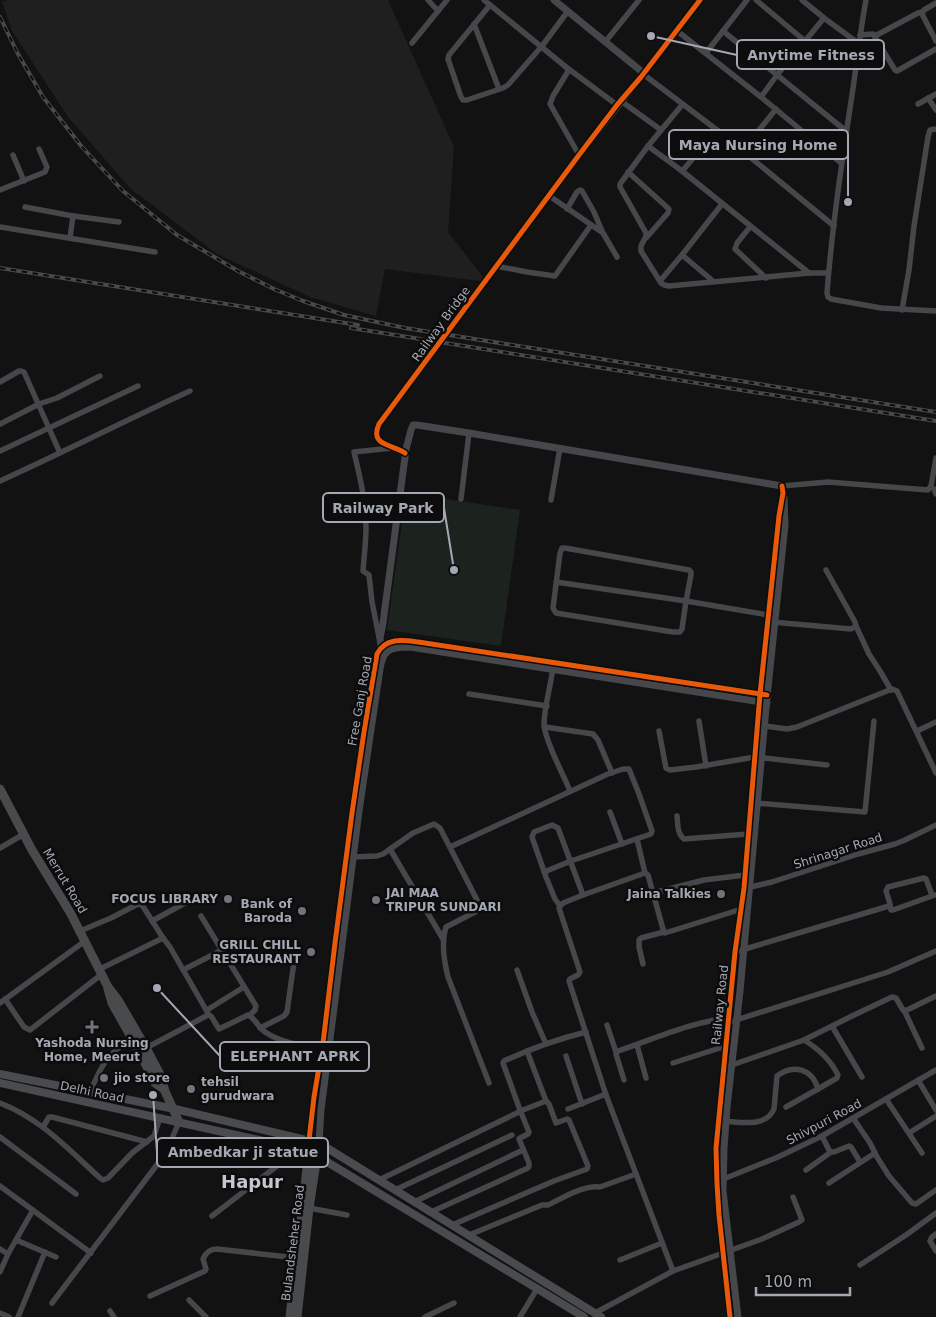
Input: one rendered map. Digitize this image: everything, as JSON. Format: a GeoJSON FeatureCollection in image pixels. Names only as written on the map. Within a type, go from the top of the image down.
{"type":"FeatureCollection","features":[{"type":"Feature","properties":{"kind":"main road","name":"Merrut Road"},"geometry":{"type":"LineString","coordinates":[[0,789],[2,800],[24,834],[80,931],[108,987],[112,1003],[156,1083],[164,1089]]}},
{"type":"Feature","properties":{"kind":"main road","name":"Merrut Road"},"geometry":{"type":"LineString","coordinates":[[108,987],[118,1000],[163,1080],[164,1089],[175,1109],[179,1122]]}},
{"type":"Feature","properties":{"kind":"main road","name":"Delhi Road"},"geometry":{"type":"LineString","coordinates":[[0,1074],[175,1109],[319,1143],[598,1315]]}},
{"type":"Feature","properties":{"kind":"main road","name":"Delhi Road"},"geometry":{"type":"LineString","coordinates":[[0,1083],[314,1153],[584,1317]]}},
{"type":"Feature","properties":{"kind":"main road"},"geometry":{"type":"LineString","coordinates":[[238,1135],[240,1124]]}},
{"type":"Feature","properties":{"kind":"main road"},"geometry":{"type":"LineString","coordinates":[[294,1315],[297,1258],[314,1153],[309,1140]]}},
{"type":"Feature","properties":{"kind":"main road","name":"Bulandsheher Road"},"geometry":{"type":"LineString","coordinates":[[294,1315],[309,1208],[314,1153],[319,1143]]}},
{"type":"Feature","properties":{"kind":"street"},"geometry":{"type":"LineString","coordinates":[[428,0],[438,11]]}},
{"type":"Feature","properties":{"kind":"street"},"geometry":{"type":"LineString","coordinates":[[412,43],[447,0]]}},
{"type":"Feature","properties":{"kind":"street"},"geometry":{"type":"LineString","coordinates":[[484,0],[566,67],[661,130]]}},
{"type":"Feature","properties":{"kind":"street"},"geometry":{"type":"LineString","coordinates":[[554,0],[641,70],[643,74],[717,130],[834,226]]}},
{"type":"Feature","properties":{"kind":"street"},"geometry":{"type":"LineString","coordinates":[[606,42],[638,2],[630,0]]}},
{"type":"Feature","properties":{"kind":"street"},"geometry":{"type":"LineString","coordinates":[[643,74],[700,0]]}},
{"type":"Feature","properties":{"kind":"street"},"geometry":{"type":"LineString","coordinates":[[706,53],[747,0]]}},
{"type":"Feature","properties":{"kind":"street"},"geometry":{"type":"LineString","coordinates":[[756,0],[805,41]]}},
{"type":"Feature","properties":{"kind":"street"},"geometry":{"type":"LineString","coordinates":[[802,0],[858,43]]}},
{"type":"Feature","properties":{"kind":"street"},"geometry":{"type":"LineString","coordinates":[[866,0],[841,163],[827,293],[831,299],[881,308],[936,311]]}},
{"type":"Feature","properties":{"kind":"street"},"geometry":{"type":"LineString","coordinates":[[874,36],[936,3]]}},
{"type":"Feature","properties":{"kind":"street"},"geometry":{"type":"LineString","coordinates":[[490,5],[448,55],[463,100],[508,85],[542,46],[568,11]]}},
{"type":"Feature","properties":{"kind":"street"},"geometry":{"type":"LineString","coordinates":[[922,12],[936,41]]}},
{"type":"Feature","properties":{"kind":"street"},"geometry":{"type":"LineString","coordinates":[[761,97],[824,18]]}},
{"type":"Feature","properties":{"kind":"street"},"geometry":{"type":"LineString","coordinates":[[474,24],[499,89]]}},
{"type":"Feature","properties":{"kind":"street"},"geometry":{"type":"LineString","coordinates":[[676,30],[841,163]]}},
{"type":"Feature","properties":{"kind":"street"},"geometry":{"type":"LineString","coordinates":[[723,30],[846,131]]}},
{"type":"Feature","properties":{"kind":"street"},"geometry":{"type":"LineString","coordinates":[[860,35],[872,33],[894,70],[897,71],[936,49]]}},
{"type":"Feature","properties":{"kind":"street"},"geometry":{"type":"LineString","coordinates":[[566,67],[567,73],[550,104],[578,155]]}},
{"type":"Feature","properties":{"kind":"street","name":"Railway Bridge"},"geometry":{"type":"LineString","coordinates":[[392,448],[378,439],[376,431],[379,424],[578,155],[643,74]]}},
{"type":"Feature","properties":{"kind":"street"},"geometry":{"type":"LineString","coordinates":[[918,104],[936,94]]}},
{"type":"Feature","properties":{"kind":"street"},"geometry":{"type":"LineString","coordinates":[[928,98],[936,110]]}},
{"type":"Feature","properties":{"kind":"street"},"geometry":{"type":"LineString","coordinates":[[646,238],[646,233],[620,187],[620,182],[682,105]]}},
{"type":"Feature","properties":{"kind":"street"},"geometry":{"type":"LineString","coordinates":[[742,151],[776,109]]}},
{"type":"Feature","properties":{"kind":"street"},"geometry":{"type":"LineString","coordinates":[[902,310],[928,137],[930,130],[936,129]]}},
{"type":"Feature","properties":{"kind":"street"},"geometry":{"type":"LineString","coordinates":[[682,170],[717,130]]}},
{"type":"Feature","properties":{"kind":"street"},"geometry":{"type":"LineString","coordinates":[[648,146],[682,170],[809,273]]}},
{"type":"Feature","properties":{"kind":"street"},"geometry":{"type":"LineString","coordinates":[[0,190],[42,174],[47,170],[48,168],[38,149]]}},
{"type":"Feature","properties":{"kind":"street"},"geometry":{"type":"LineString","coordinates":[[13,156],[24,181]]}},
{"type":"Feature","properties":{"kind":"street"},"geometry":{"type":"LineString","coordinates":[[628,172],[669,210],[641,246],[641,251],[664,285],[828,273]]}},
{"type":"Feature","properties":{"kind":"street"},"geometry":{"type":"LineString","coordinates":[[567,209],[577,192],[582,191],[617,257]]}},
{"type":"Feature","properties":{"kind":"street"},"geometry":{"type":"LineString","coordinates":[[548,195],[603,233]]}},
{"type":"Feature","properties":{"kind":"street"},"geometry":{"type":"LineString","coordinates":[[660,281],[722,204]]}},
{"type":"Feature","properties":{"kind":"street"},"geometry":{"type":"LineString","coordinates":[[25,207],[119,222]]}},
{"type":"Feature","properties":{"kind":"street"},"geometry":{"type":"LineString","coordinates":[[70,238],[73,216]]}},
{"type":"Feature","properties":{"kind":"street"},"geometry":{"type":"LineString","coordinates":[[496,266],[556,276],[591,225]]}},
{"type":"Feature","properties":{"kind":"street"},"geometry":{"type":"LineString","coordinates":[[0,227],[155,252]]}},
{"type":"Feature","properties":{"kind":"street"},"geometry":{"type":"LineString","coordinates":[[750,227],[737,243],[735,249],[766,278]]}},
{"type":"Feature","properties":{"kind":"street"},"geometry":{"type":"LineString","coordinates":[[682,255],[713,281]]}},
{"type":"Feature","properties":{"kind":"street"},"geometry":{"type":"LineString","coordinates":[[0,382],[9,376],[21,371],[24,372],[60,453]]}},
{"type":"Feature","properties":{"kind":"street"},"geometry":{"type":"LineString","coordinates":[[0,424],[100,376]]}},
{"type":"Feature","properties":{"kind":"street"},"geometry":{"type":"LineString","coordinates":[[0,451],[138,386]]}},
{"type":"Feature","properties":{"kind":"street"},"geometry":{"type":"LineString","coordinates":[[0,481],[190,391]]}},
{"type":"Feature","properties":{"kind":"street"},"geometry":{"type":"LineString","coordinates":[[380,638],[405,453],[413,426],[417,425],[560,448],[783,489],[828,482],[934,490],[936,458]]}},
{"type":"Feature","properties":{"kind":"street"},"geometry":{"type":"LineString","coordinates":[[461,499],[469,433]]}},
{"type":"Feature","properties":{"kind":"street"},"geometry":{"type":"LineString","coordinates":[[381,647],[372,602],[369,574],[363,570],[366,516],[354,452],[392,448],[405,453]]}},
{"type":"Feature","properties":{"kind":"street"},"geometry":{"type":"LineString","coordinates":[[551,500],[560,448]]}},
{"type":"Feature","properties":{"kind":"street"},"geometry":{"type":"LineString","coordinates":[[758,757],[765,726],[763,699],[767,618],[783,489]]}},
{"type":"Feature","properties":{"kind":"street"},"geometry":{"type":"LineString","coordinates":[[763,699],[775,623],[785,525],[783,489]]}},
{"type":"Feature","properties":{"kind":"street"},"geometry":{"type":"LineString","coordinates":[[562,548],[688,570],[691,572],[691,575],[686,601],[680,632],[556,613],[553,608],[562,548]]}},
{"type":"Feature","properties":{"kind":"street"},"geometry":{"type":"LineString","coordinates":[[826,570],[855,622],[869,654],[891,690]]}},
{"type":"Feature","properties":{"kind":"street"},"geometry":{"type":"LineString","coordinates":[[556,582],[686,601],[767,618],[775,623],[851,629],[856,626]]}},
{"type":"Feature","properties":{"kind":"street","name":"Free Ganj Road"},"geometry":{"type":"LineString","coordinates":[[309,1140],[352,813],[371,693],[381,647],[388,642],[404,641],[763,699]]}},
{"type":"Feature","properties":{"kind":"street"},"geometry":{"type":"LineString","coordinates":[[319,1143],[321,1110],[353,857],[382,659],[387,651],[399,647],[410,647],[517,660]]}},
{"type":"Feature","properties":{"kind":"street"},"geometry":{"type":"LineString","coordinates":[[553,666],[544,727],[570,791]]}},
{"type":"Feature","properties":{"kind":"street"},"geometry":{"type":"LineString","coordinates":[[765,726],[787,729],[797,727],[895,689],[936,773]]}},
{"type":"Feature","properties":{"kind":"street"},"geometry":{"type":"LineString","coordinates":[[469,694],[547,706]]}},
{"type":"Feature","properties":{"kind":"street","name":"Railway Road"},"geometry":{"type":"LineString","coordinates":[[734,1316],[716,1148],[722,1121],[723,1068],[735,952],[745,908],[748,834],[754,803],[763,699]]}},
{"type":"Feature","properties":{"kind":"street"},"geometry":{"type":"LineString","coordinates":[[700,721],[706,766]]}},
{"type":"Feature","properties":{"kind":"street"},"geometry":{"type":"LineString","coordinates":[[747,888],[754,803],[865,812],[874,721]]}},
{"type":"Feature","properties":{"kind":"street"},"geometry":{"type":"LineString","coordinates":[[917,731],[936,722]]}},
{"type":"Feature","properties":{"kind":"street"},"geometry":{"type":"LineString","coordinates":[[544,727],[593,734],[598,740],[612,773]]}},
{"type":"Feature","properties":{"kind":"street"},"geometry":{"type":"LineString","coordinates":[[659,731],[664,762],[668,770],[758,757],[826,765]]}},
{"type":"Feature","properties":{"kind":"street"},"geometry":{"type":"LineString","coordinates":[[450,848],[570,791],[626,768],[629,770],[652,833],[544,872]]}},
{"type":"Feature","properties":{"kind":"street"},"geometry":{"type":"LineString","coordinates":[[610,812],[622,844]]}},
{"type":"Feature","properties":{"kind":"street"},"geometry":{"type":"LineString","coordinates":[[677,816],[679,834],[684,839],[748,834]]}},
{"type":"Feature","properties":{"kind":"street"},"geometry":{"type":"LineString","coordinates":[[353,857],[377,856],[413,833],[434,824],[440,828],[480,908],[446,926],[444,958],[448,977],[489,1083]]}},
{"type":"Feature","properties":{"kind":"street"},"geometry":{"type":"LineString","coordinates":[[583,895],[556,826],[552,825],[534,832],[532,837],[544,872],[560,906],[559,908],[580,972],[578,975],[570,978],[569,981],[606,1094],[673,1271]]}},
{"type":"Feature","properties":{"kind":"street","name":"Shrinagar Road"},"geometry":{"type":"LineString","coordinates":[[747,888],[900,842],[936,826]]}},
{"type":"Feature","properties":{"kind":"street"},"geometry":{"type":"LineString","coordinates":[[0,848],[24,834]]}},
{"type":"Feature","properties":{"kind":"street"},"geometry":{"type":"LineString","coordinates":[[637,839],[645,873],[648,874],[664,932]]}},
{"type":"Feature","properties":{"kind":"street"},"geometry":{"type":"LineString","coordinates":[[390,849],[444,940]]}},
{"type":"Feature","properties":{"kind":"street"},"geometry":{"type":"LineString","coordinates":[[560,906],[583,895],[645,873]]}},
{"type":"Feature","properties":{"kind":"street"},"geometry":{"type":"LineString","coordinates":[[653,894],[704,880],[745,875]]}},
{"type":"Feature","properties":{"kind":"street"},"geometry":{"type":"LineString","coordinates":[[922,878],[926,879],[934,896],[893,910],[891,910],[890,906],[887,888],[922,878]]}},
{"type":"Feature","properties":{"kind":"street"},"geometry":{"type":"LineString","coordinates":[[152,921],[196,897]]}},
{"type":"Feature","properties":{"kind":"street"},"geometry":{"type":"LineString","coordinates":[[80,931],[138,904],[142,905],[170,947],[219,1029],[250,1015],[256,1006],[202,916]]}},
{"type":"Feature","properties":{"kind":"street"},"geometry":{"type":"LineString","coordinates":[[735,952],[890,906]]}},
{"type":"Feature","properties":{"kind":"street"},"geometry":{"type":"LineString","coordinates":[[643,964],[639,947],[639,940],[642,938],[664,932],[667,933],[745,908],[740,994],[732,1065],[722,1121],[757,1122],[767,1118],[774,1109],[777,1076],[783,1072],[797,1069],[806,1071],[818,1089]]}},
{"type":"Feature","properties":{"kind":"street"},"geometry":{"type":"LineString","coordinates":[[85,941],[3,1001],[24,1028],[30,1030],[101,972],[163,938]]}},
{"type":"Feature","properties":{"kind":"street"},"geometry":{"type":"LineString","coordinates":[[183,970],[222,950]]}},
{"type":"Feature","properties":{"kind":"street"},"geometry":{"type":"LineString","coordinates":[[616,1052],[682,1028],[712,1020],[737,1020],[888,972],[936,951]]}},
{"type":"Feature","properties":{"kind":"street"},"geometry":{"type":"LineString","coordinates":[[260,1028],[284,1016],[287,1012],[294,962]]}},
{"type":"Feature","properties":{"kind":"street"},"geometry":{"type":"LineString","coordinates":[[517,970],[546,1044]]}},
{"type":"Feature","properties":{"kind":"street"},"geometry":{"type":"LineString","coordinates":[[146,1048],[208,1013],[244,987]]}},
{"type":"Feature","properties":{"kind":"street"},"geometry":{"type":"LineString","coordinates":[[731,994],[740,994]]}},
{"type":"Feature","properties":{"kind":"street"},"geometry":{"type":"LineString","coordinates":[[904,1010],[908,1010],[936,996]]}},
{"type":"Feature","properties":{"kind":"street"},"geometry":{"type":"LineString","coordinates":[[723,1068],[804,1040],[892,997],[896,998],[904,1010],[922,1048]]}},
{"type":"Feature","properties":{"kind":"street"},"geometry":{"type":"LineString","coordinates":[[250,1015],[260,1028],[270,1035],[322,1050]]}},
{"type":"Feature","properties":{"kind":"street"},"geometry":{"type":"LineString","coordinates":[[607,1026],[624,1080]]}},
{"type":"Feature","properties":{"kind":"street"},"geometry":{"type":"LineString","coordinates":[[832,1026],[862,1077]]}},
{"type":"Feature","properties":{"kind":"street"},"geometry":{"type":"LineString","coordinates":[[432,1212],[530,1166],[520,1138],[529,1132],[503,1062],[562,1038],[586,1032]]}},
{"type":"Feature","properties":{"kind":"street"},"geometry":{"type":"LineString","coordinates":[[90,1092],[98,1072],[105,1061],[132,1038]]}},
{"type":"Feature","properties":{"kind":"street"},"geometry":{"type":"LineString","coordinates":[[786,1107],[836,1078],[838,1075],[826,1056],[815,1046],[804,1040]]}},
{"type":"Feature","properties":{"kind":"street"},"geometry":{"type":"LineString","coordinates":[[637,1044],[646,1078]]}},
{"type":"Feature","properties":{"kind":"street"},"geometry":{"type":"LineString","coordinates":[[673,1063],[726,1046]]}},
{"type":"Feature","properties":{"kind":"street"},"geometry":{"type":"LineString","coordinates":[[452,1225],[554,1181],[587,1169],[588,1166],[569,1120],[556,1123],[527,1051]]}},
{"type":"Feature","properties":{"kind":"street"},"geometry":{"type":"LineString","coordinates":[[566,1056],[582,1104]]}},
{"type":"Feature","properties":{"kind":"street","name":"Shivpuri Road"},"geometry":{"type":"LineString","coordinates":[[720,1180],[778,1157],[822,1136],[936,1070]]}},
{"type":"Feature","properties":{"kind":"street"},"geometry":{"type":"LineString","coordinates":[[918,1080],[936,1110]]}},
{"type":"Feature","properties":{"kind":"street"},"geometry":{"type":"LineString","coordinates":[[568,1109],[606,1094]]}},
{"type":"Feature","properties":{"kind":"street"},"geometry":{"type":"LineString","coordinates":[[886,1099],[922,1154]]}},
{"type":"Feature","properties":{"kind":"street"},"geometry":{"type":"LineString","coordinates":[[379,1180],[521,1110],[546,1102]]}},
{"type":"Feature","properties":{"kind":"street"},"geometry":{"type":"LineString","coordinates":[[0,1103],[43,1127],[103,1180],[108,1178],[132,1153],[154,1136],[160,1118]]}},
{"type":"Feature","properties":{"kind":"street"},"geometry":{"type":"LineString","coordinates":[[909,1133],[936,1116]]}},
{"type":"Feature","properties":{"kind":"street"},"geometry":{"type":"LineString","coordinates":[[43,1127],[47,1118],[52,1117],[147,1142]]}},
{"type":"Feature","properties":{"kind":"street"},"geometry":{"type":"LineString","coordinates":[[853,1118],[889,1176],[912,1204],[916,1204],[934,1192],[936,1199]]}},
{"type":"Feature","properties":{"kind":"street"},"geometry":{"type":"LineString","coordinates":[[52,1303],[156,1166],[167,1150],[179,1122]]}},
{"type":"Feature","properties":{"kind":"street"},"geometry":{"type":"LineString","coordinates":[[395,1190],[512,1134]]}},
{"type":"Feature","properties":{"kind":"street"},"geometry":{"type":"LineString","coordinates":[[822,1136],[831,1152]]}},
{"type":"Feature","properties":{"kind":"street"},"geometry":{"type":"LineString","coordinates":[[0,1137],[76,1194]]}},
{"type":"Feature","properties":{"kind":"street"},"geometry":{"type":"LineString","coordinates":[[806,1170],[831,1152],[851,1146],[860,1162]]}},
{"type":"Feature","properties":{"kind":"street"},"geometry":{"type":"LineString","coordinates":[[212,1216],[299,1149]]}},
{"type":"Feature","properties":{"kind":"street"},"geometry":{"type":"LineString","coordinates":[[414,1202],[524,1150]]}},
{"type":"Feature","properties":{"kind":"street"},"geometry":{"type":"LineString","coordinates":[[829,1183],[875,1153]]}},
{"type":"Feature","properties":{"kind":"street"},"geometry":{"type":"LineString","coordinates":[[469,1236],[542,1204],[548,1205],[593,1186],[600,1187],[636,1174]]}},
{"type":"Feature","properties":{"kind":"street"},"geometry":{"type":"LineString","coordinates":[[0,1186],[91,1253]]}},
{"type":"Feature","properties":{"kind":"street"},"geometry":{"type":"LineString","coordinates":[[598,1315],[673,1271],[762,1239],[802,1221],[793,1197]]}},
{"type":"Feature","properties":{"kind":"street"},"geometry":{"type":"LineString","coordinates":[[309,1208],[347,1214]]}},
{"type":"Feature","properties":{"kind":"street"},"geometry":{"type":"LineString","coordinates":[[0,1272],[33,1210]]}},
{"type":"Feature","properties":{"kind":"street"},"geometry":{"type":"LineString","coordinates":[[860,1265],[936,1213]]}},
{"type":"Feature","properties":{"kind":"street"},"geometry":{"type":"LineString","coordinates":[[936,1234],[930,1241],[936,1250]]}},
{"type":"Feature","properties":{"kind":"street"},"geometry":{"type":"LineString","coordinates":[[16,1240],[56,1257]]}},
{"type":"Feature","properties":{"kind":"street"},"geometry":{"type":"LineString","coordinates":[[620,1260],[662,1243]]}},
{"type":"Feature","properties":{"kind":"street"},"geometry":{"type":"LineString","coordinates":[[0,1249],[8,1254]]}},
{"type":"Feature","properties":{"kind":"street"},"geometry":{"type":"LineString","coordinates":[[150,1296],[205,1271],[203,1259],[212,1249],[297,1258]]}},
{"type":"Feature","properties":{"kind":"street"},"geometry":{"type":"LineString","coordinates":[[18,1317],[45,1252]]}},
{"type":"Feature","properties":{"kind":"street"},"geometry":{"type":"LineString","coordinates":[[520,1317],[537,1288]]}},
{"type":"Feature","properties":{"kind":"street"},"geometry":{"type":"LineString","coordinates":[[189,1300],[206,1317]]}},
{"type":"Feature","properties":{"kind":"street"},"geometry":{"type":"LineString","coordinates":[[425,1317],[454,1303]]}},
{"type":"Feature","properties":{"kind":"street"},"geometry":{"type":"LineString","coordinates":[[110,1311],[114,1317]]}},
{"type":"Feature","properties":{"kind":"street"},"geometry":{"type":"LineString","coordinates":[[0,1313],[8,1317]]}},
{"type":"Feature","properties":{"kind":"shaded area"},"geometry":{"type":"Polygon","coordinates":[[[8,0],[388,0],[454,147],[448,232],[487,282],[385,269],[376,316],[310,297],[217,254],[131,189],[68,117],[12,31],[2,2],[8,0]]]}},
{"type":"Feature","properties":{"kind":"shaded area"},"geometry":{"type":"Polygon","coordinates":[[[406,493],[520,510],[501,646],[387,630],[406,493]]]}},
{"type":"Feature","properties":{"kind":"railway"},"geometry":{"type":"LineString","coordinates":[[0,17],[18,54],[43,97],[82,147],[123,191],[177,235],[238,271],[274,289],[344,315],[405,328],[936,412]]}},
{"type":"Feature","properties":{"kind":"railway"},"geometry":{"type":"LineString","coordinates":[[0,268],[358,325]]}},
{"type":"Feature","properties":{"kind":"railway"},"geometry":{"type":"LineString","coordinates":[[351,328],[936,421]]}},
{"type":"Feature","properties":{"kind":"cycle path"},"geometry":{"type":"LineString","coordinates":[[405,453],[379,440],[377,437],[379,424],[579,155],[700,0]]}},
{"type":"Feature","properties":{"kind":"cycle path"},"geometry":{"type":"LineString","coordinates":[[730,1317],[719,1215],[716,1148],[735,952],[744,888],[760,694],[783,493],[782,486]]}},
{"type":"Feature","properties":{"kind":"cycle path"},"geometry":{"type":"LineString","coordinates":[[309,1140],[352,813],[377,654],[381,648],[392,642],[411,641],[767,695]]}},
{"type":"Feature","properties":{"kind":"place","name":"Anytime Fitness"},"geometry":{"type":"Point","coordinates":[651,36]}},
{"type":"Feature","properties":{"kind":"place","name":"Maya Nursing Home"},"geometry":{"type":"Point","coordinates":[848,202]}},
{"type":"Feature","properties":{"kind":"place","name":"Railway Park"},"geometry":{"type":"Point","coordinates":[454,570]}},
{"type":"Feature","properties":{"kind":"place","name":"Jaina Talkies"},"geometry":{"type":"Point","coordinates":[721,894]}},
{"type":"Feature","properties":{"kind":"place","name":"FOCUS LIBRARY"},"geometry":{"type":"Point","coordinates":[228,899]}},
{"type":"Feature","properties":{"kind":"place","name":"JAI MAA TRIPUR SUNDARI"},"geometry":{"type":"Point","coordinates":[376,900]}},
{"type":"Feature","properties":{"kind":"place","name":"Bank of Baroda"},"geometry":{"type":"Point","coordinates":[302,911]}},
{"type":"Feature","properties":{"kind":"place","name":"GRILL CHILL RESTAURANT"},"geometry":{"type":"Point","coordinates":[311,952]}},
{"type":"Feature","properties":{"kind":"place","name":"ELEPHANT APRK"},"geometry":{"type":"Point","coordinates":[157,988]}},
{"type":"Feature","properties":{"kind":"place","name":"Yashoda Nursing Home, Meerut"},"geometry":{"type":"Point","coordinates":[92,1027]}},
{"type":"Feature","properties":{"kind":"place","name":"jio store"},"geometry":{"type":"Point","coordinates":[104,1078]}},
{"type":"Feature","properties":{"kind":"place","name":"tehsil gurudwara"},"geometry":{"type":"Point","coordinates":[191,1089]}},
{"type":"Feature","properties":{"kind":"place","name":"Ambedkar ji statue"},"geometry":{"type":"Point","coordinates":[153,1095]}},
{"type":"Feature","properties":{"kind":"district","name":"Hapur"},"geometry":{"type":"Point","coordinates":[252,1182]}}]}
